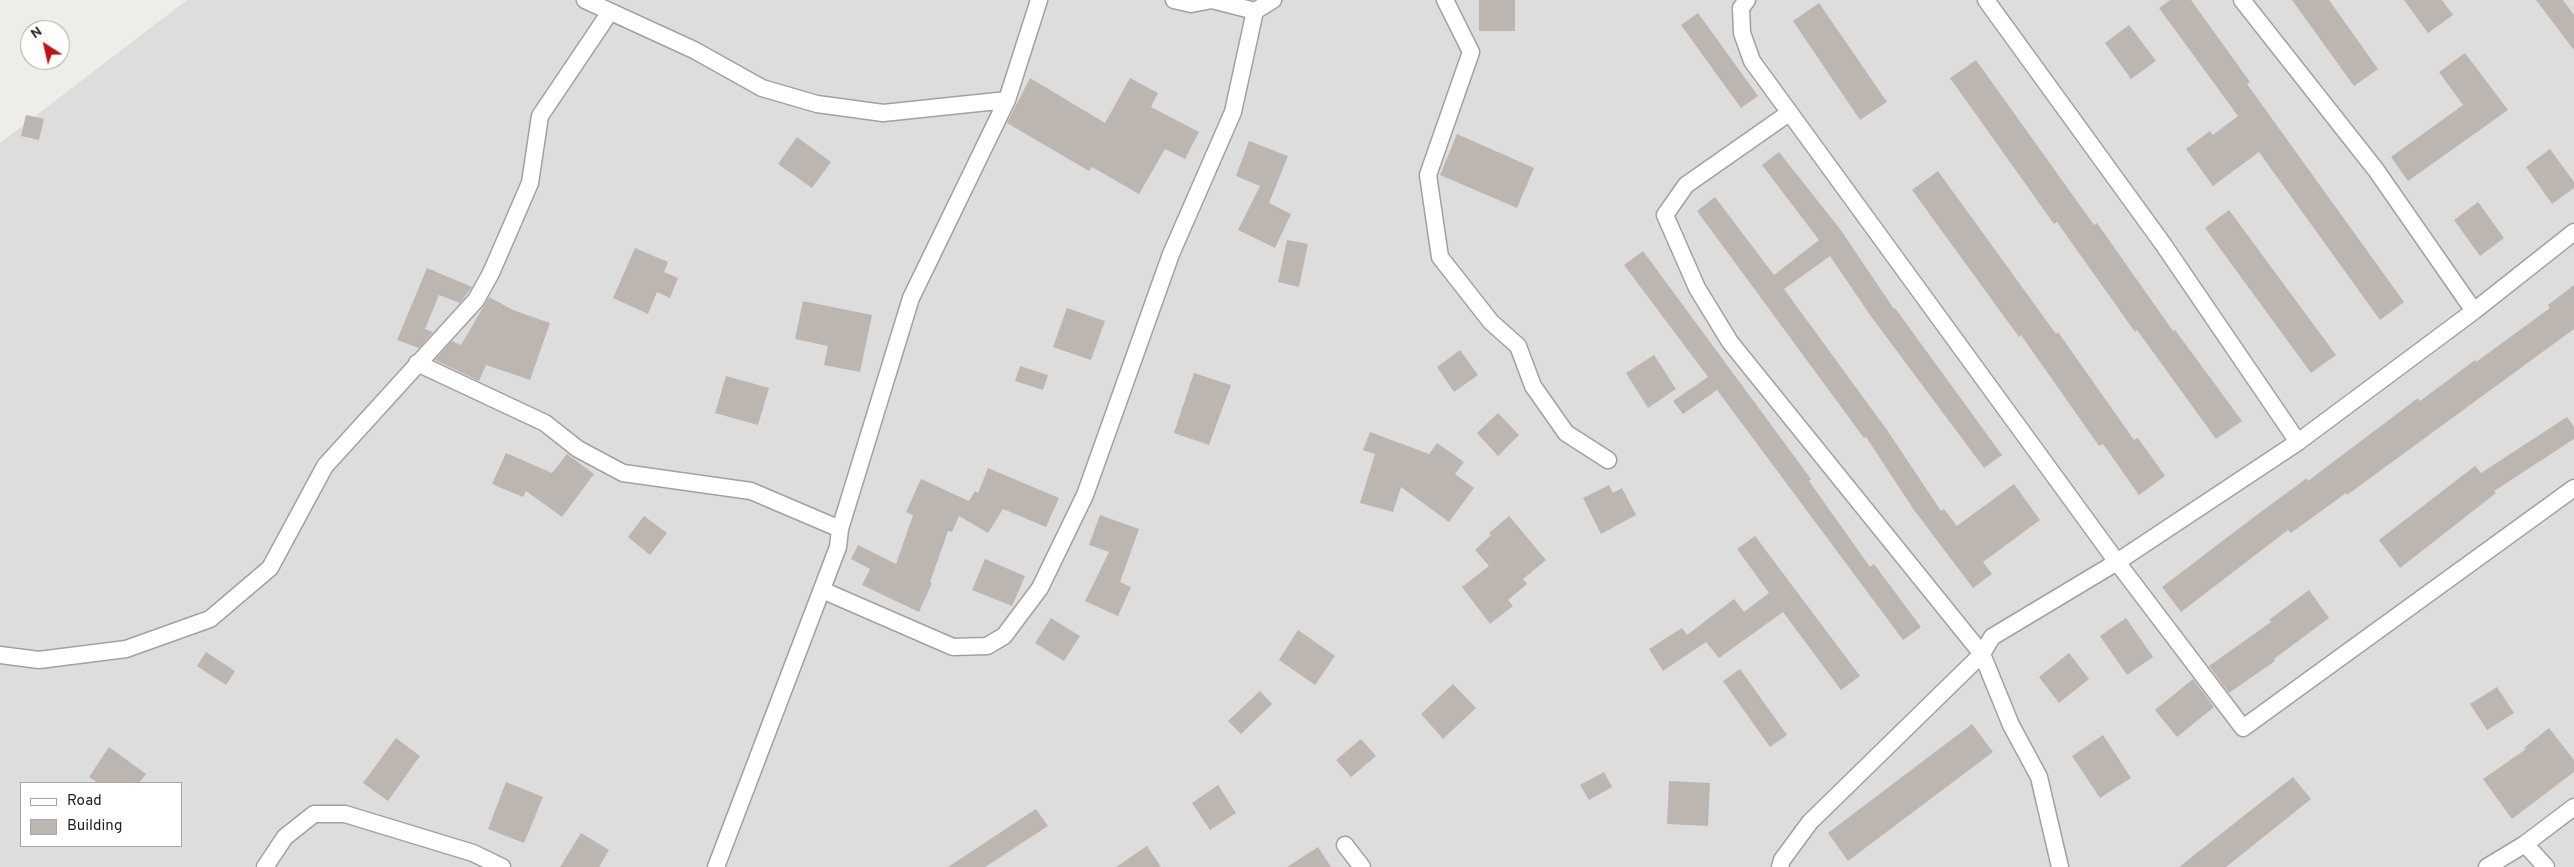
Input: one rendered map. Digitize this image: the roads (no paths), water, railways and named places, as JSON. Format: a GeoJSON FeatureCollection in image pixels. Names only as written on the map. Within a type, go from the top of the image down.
{"type":"FeatureCollection","features":[{"type":"Feature","properties":{"kind":"street"},"geometry":{"type":"LineString","coordinates":[[585,0],[694,50],[762,88],[817,104],[883,113],[1007,100]]}},
{"type":"Feature","properties":{"kind":"street"},"geometry":{"type":"LineString","coordinates":[[716,867],[838,548],[840,528],[911,298],[1007,100],[1039,0]]}},
{"type":"Feature","properties":{"kind":"street"},"geometry":{"type":"LineString","coordinates":[[1174,0],[1191,4],[1212,0],[1255,11],[1273,0]]}},
{"type":"Feature","properties":{"kind":"street"},"geometry":{"type":"LineString","coordinates":[[1445,0],[1471,52],[1428,176],[1440,257],[1492,322],[1518,346],[1533,386],[1566,433],[1608,460]]}},
{"type":"Feature","properties":{"kind":"street"},"geometry":{"type":"LineString","coordinates":[[1747,0],[1741,8],[1742,33],[1752,60],[2116,562],[2243,728],[2574,488]]}},
{"type":"Feature","properties":{"kind":"street"},"geometry":{"type":"LineString","coordinates":[[1986,0],[2163,244],[2298,442]]}},
{"type":"Feature","properties":{"kind":"street"},"geometry":{"type":"LineString","coordinates":[[2242,0],[2376,170],[2474,311]]}},
{"type":"Feature","properties":{"kind":"street"},"geometry":{"type":"LineString","coordinates":[[822,590],[953,647],[987,646],[1004,636],[1040,588],[1085,495],[1171,254],[1233,112],[1255,11]]}},
{"type":"Feature","properties":{"kind":"street"},"geometry":{"type":"LineString","coordinates":[[0,655],[39,660],[126,649],[210,619],[270,568],[325,466],[476,300],[491,273],[530,184],[540,116],[610,12]]}},
{"type":"Feature","properties":{"kind":"street"},"geometry":{"type":"LineString","coordinates":[[1790,113],[1686,185],[1665,215],[1697,288],[1730,342],[1982,654],[2011,725],[2039,777],[2060,867]]}},
{"type":"Feature","properties":{"kind":"street"},"geometry":{"type":"LineString","coordinates":[[1780,867],[1782,860],[1810,822],[1982,654],[1992,637],[2116,562],[2298,442],[2474,311],[2574,232]]}},
{"type":"Feature","properties":{"kind":"street"},"geometry":{"type":"LineString","coordinates":[[417,364],[545,423],[578,449],[622,473],[751,491],[840,528]]}},
{"type":"Feature","properties":{"kind":"street"},"geometry":{"type":"LineString","coordinates":[[2487,867],[2525,844],[2574,807]]}},
{"type":"Feature","properties":{"kind":"street"},"geometry":{"type":"LineString","coordinates":[[265,867],[285,836],[314,814],[344,814],[473,854],[502,867]]}},
{"type":"Feature","properties":{"kind":"street"},"geometry":{"type":"LineString","coordinates":[[2525,844],[2546,867]]}},
{"type":"Feature","properties":{"kind":"street"},"geometry":{"type":"LineString","coordinates":[[1344,845],[1362,867]]}}]}
